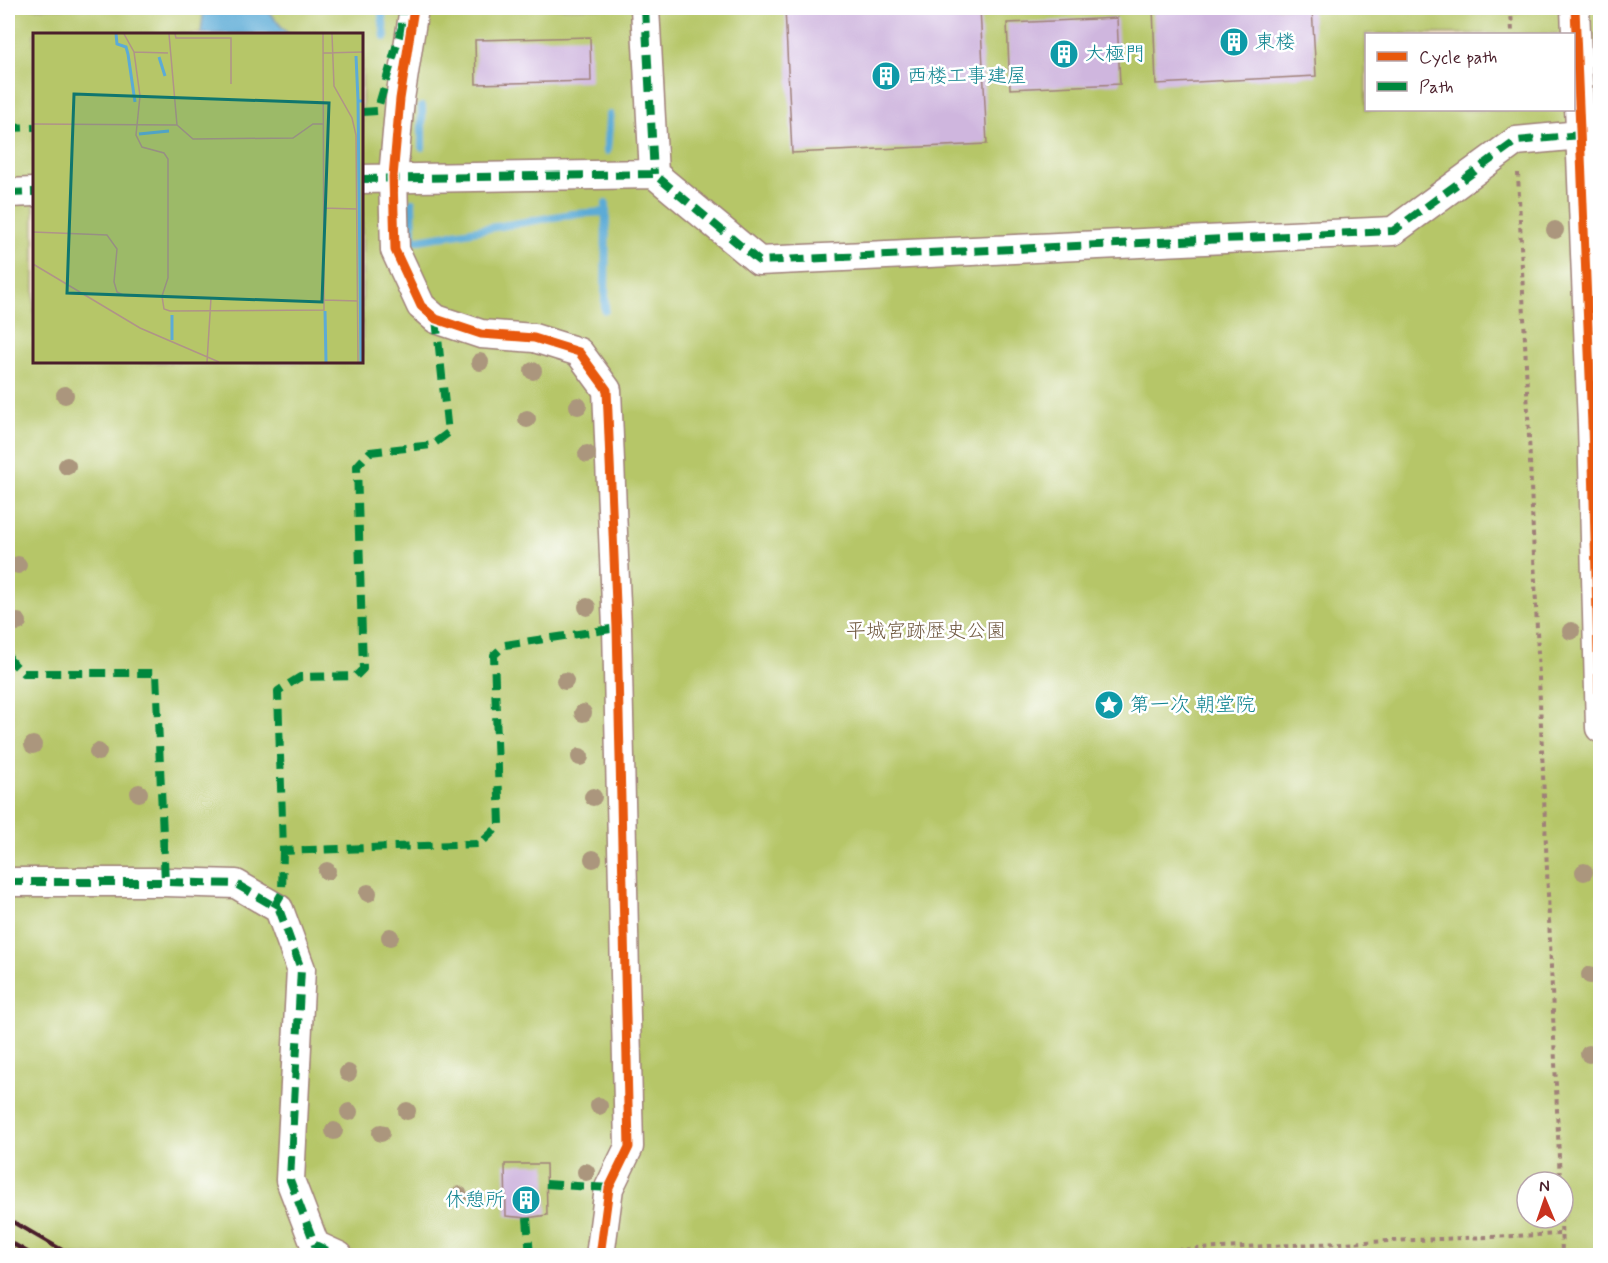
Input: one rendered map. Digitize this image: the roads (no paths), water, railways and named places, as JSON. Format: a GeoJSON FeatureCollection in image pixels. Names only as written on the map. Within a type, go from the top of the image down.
{"type":"FeatureCollection","features":[{"type":"Feature","properties":{"kind":"street"},"geometry":{"type":"LineString","coordinates":[[414,8],[400,99],[393,177],[395,250],[421,306],[436,319],[481,334],[534,338],[579,352],[607,390],[617,628],[629,1147],[609,1188],[600,1256]]}},
{"type":"Feature","properties":{"kind":"street"},"geometry":{"type":"LineString","coordinates":[[645,8],[654,174]]}},
{"type":"Feature","properties":{"kind":"street"},"geometry":{"type":"LineString","coordinates":[[1575,8],[1592,425],[1600,728]]}},
{"type":"Feature","properties":{"kind":"street"},"geometry":{"type":"LineString","coordinates":[[363,179],[654,174],[759,261],[1393,231],[1516,141],[1580,135]]}},
{"type":"Feature","properties":{"kind":"street"},"geometry":{"type":"LineString","coordinates":[[8,193],[33,192]]}},
{"type":"Feature","properties":{"kind":"street"},"geometry":{"type":"LineString","coordinates":[[8,882],[236,884],[279,909],[302,969],[290,1180],[315,1245],[339,1256]]}},
{"type":"Feature","properties":{"kind":"water"},"geometry":{"type":"Polygon","coordinates":[[[204,8],[265,8],[287,33],[201,33],[204,8]]]}},
{"type":"Feature","properties":{"kind":"waterway"},"geometry":{"type":"LineString","coordinates":[[381,8],[385,37]]}},
{"type":"Feature","properties":{"kind":"waterway"},"geometry":{"type":"LineString","coordinates":[[422,107],[422,147]]}},
{"type":"Feature","properties":{"kind":"waterway"},"geometry":{"type":"LineString","coordinates":[[607,151],[610,115]]}},
{"type":"Feature","properties":{"kind":"waterway"},"geometry":{"type":"LineString","coordinates":[[412,202],[413,241],[572,214],[606,212]]}},
{"type":"Feature","properties":{"kind":"waterway"},"geometry":{"type":"LineString","coordinates":[[605,310],[606,204]]}},
{"type":"Feature","properties":{"kind":"railway"},"geometry":{"type":"LineString","coordinates":[[8,1219],[72,1256]]}},
{"type":"Feature","properties":{"kind":"railway"},"geometry":{"type":"LineString","coordinates":[[8,1241],[34,1256]]}},
{"type":"Feature","properties":{"kind":"place","name":"東楼"},"geometry":{"type":"Point","coordinates":[1234,42]}},
{"type":"Feature","properties":{"kind":"place","name":"大極門"},"geometry":{"type":"Point","coordinates":[1064,54]}},
{"type":"Feature","properties":{"kind":"place","name":"西楼工事建屋"},"geometry":{"type":"Point","coordinates":[886,76]}},
{"type":"Feature","properties":{"kind":"place","name":"第一次 朝堂院"},"geometry":{"type":"Point","coordinates":[1109,705]}},
{"type":"Feature","properties":{"kind":"place","name":"休憩所"},"geometry":{"type":"Point","coordinates":[526,1200]}},
{"type":"Feature","properties":{"kind":"park label","name":"平城宮跡歴史公園"},"geometry":{"type":"Point","coordinates":[926,631]}}]}
